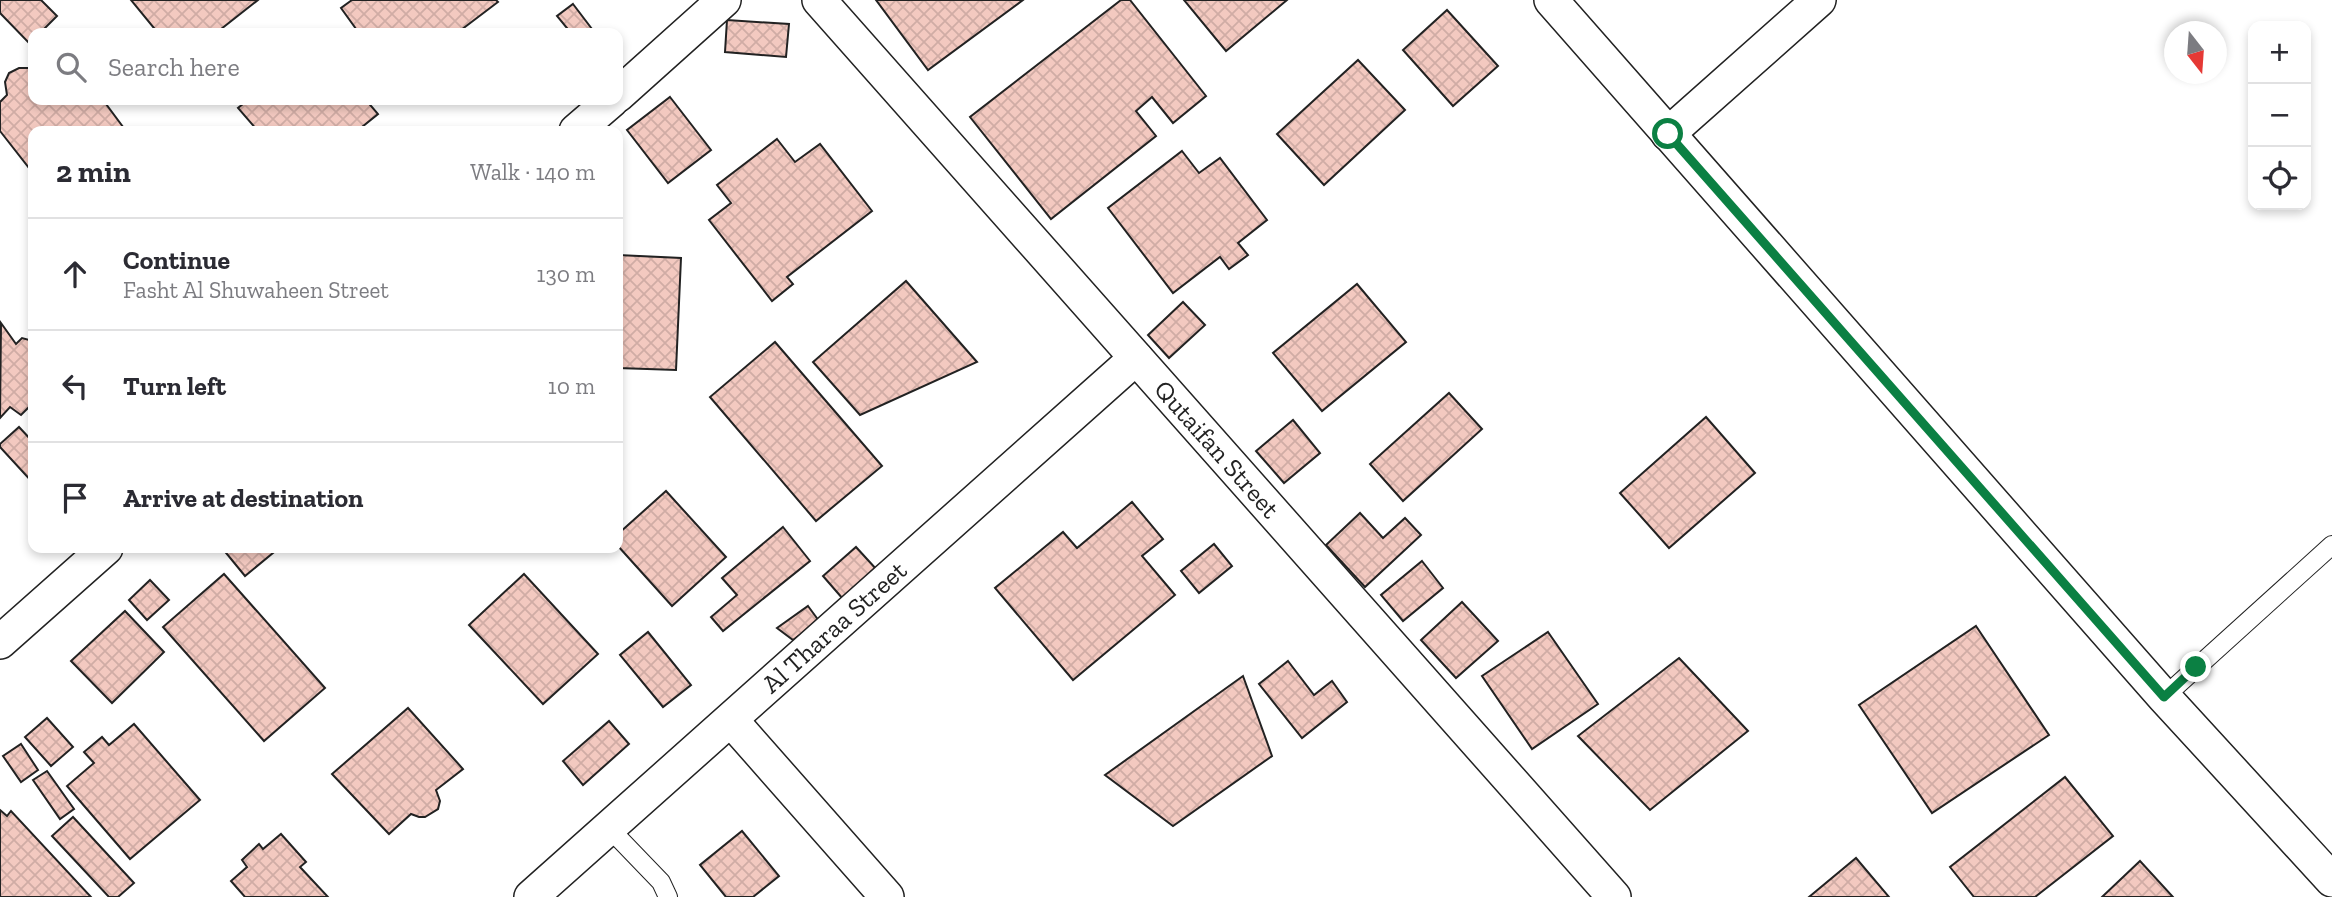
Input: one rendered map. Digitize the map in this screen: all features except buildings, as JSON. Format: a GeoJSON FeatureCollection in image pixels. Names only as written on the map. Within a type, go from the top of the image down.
{"type":"FeatureCollection","features":[{"type":"Feature","properties":{"kind":"street"},"geometry":{"type":"LineString","coordinates":[[623,90],[724,0]]}},
{"type":"Feature","properties":{"kind":"street","name":"Qutaifan Street"},"geometry":{"type":"LineString","coordinates":[[819,0],[1614,897]]}},
{"type":"Feature","properties":{"kind":"street"},"geometry":{"type":"LineString","coordinates":[[1551,0],[2164,697],[2332,880]]}},
{"type":"Feature","properties":{"kind":"street"},"geometry":{"type":"LineString","coordinates":[[1668,134],[1805,4]]}},
{"type":"Feature","properties":{"kind":"street"},"geometry":{"type":"LineString","coordinates":[[582,126],[606,105]]}},
{"type":"Feature","properties":{"kind":"street","name":"Al Tharaa Street"},"geometry":{"type":"LineString","coordinates":[[531,897],[1136,358]]}},
{"type":"Feature","properties":{"kind":"street"},"geometry":{"type":"LineString","coordinates":[[0,642],[100,553]]}},
{"type":"Feature","properties":{"kind":"street"},"geometry":{"type":"LineString","coordinates":[[731,720],[887,897]]}},
{"type":"Feature","properties":{"kind":"lane"},"geometry":{"type":"LineString","coordinates":[[2164,697],[2332,545]]}},
{"type":"Feature","properties":{"kind":"lane"},"geometry":{"type":"LineString","coordinates":[[609,828],[661,882],[668,897]]}},
{"type":"Feature","properties":{"kind":"route"},"geometry":{"type":"LineString","coordinates":[[1668,134],[2164,697],[2196,667]]}}]}
